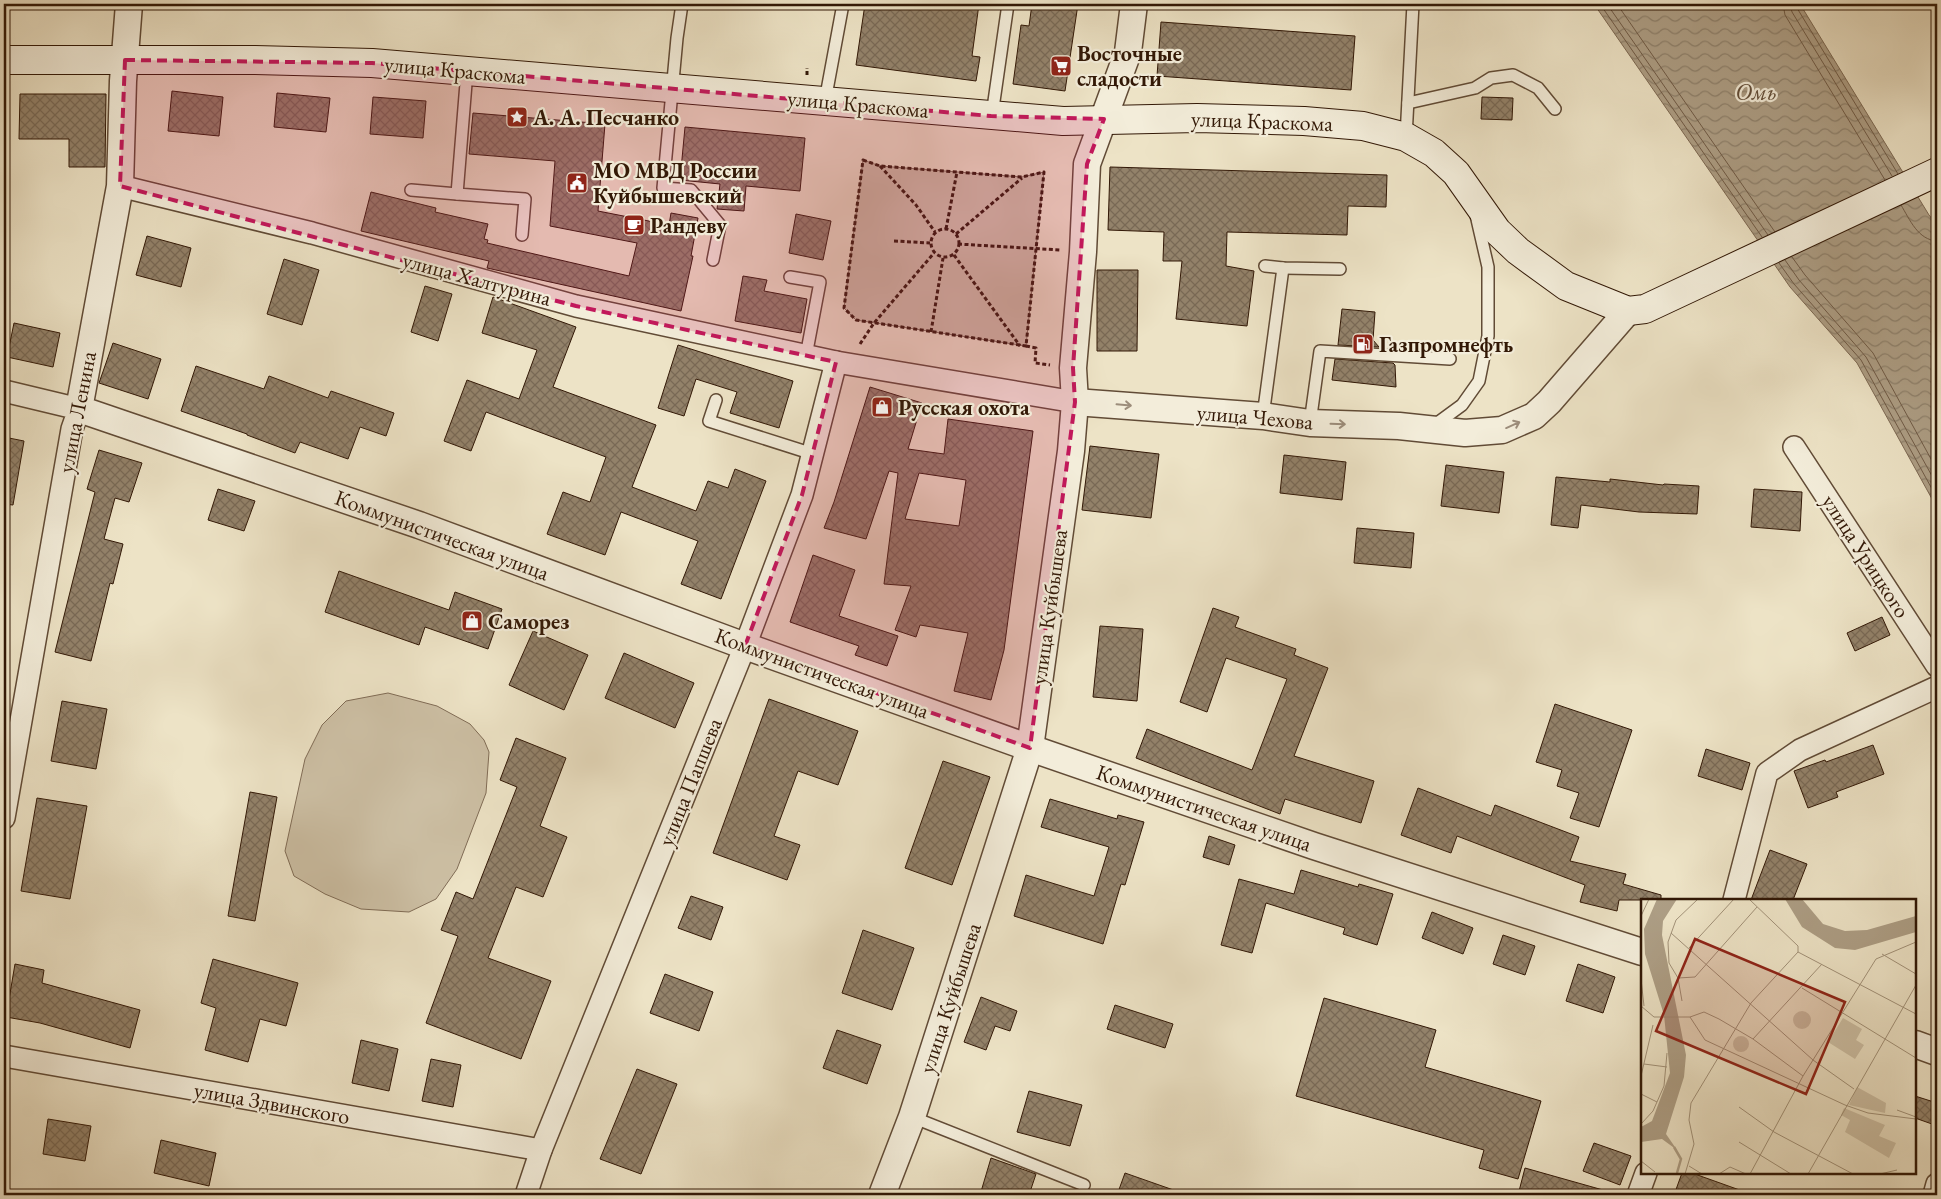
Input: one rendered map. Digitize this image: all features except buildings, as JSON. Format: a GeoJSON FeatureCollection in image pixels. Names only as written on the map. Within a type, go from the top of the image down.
{"type":"FeatureCollection","features":[{"type":"Feature","properties":{"kind":"main road","name":"улица Краскома"},"geometry":{"type":"LineString","coordinates":[[4,60],[255,60],[372,63],[1063,121],[1197,118],[1304,121],[1363,126],[1406,136],[1434,153],[1456,173],[1497,231],[1518,251],[1566,286],[1637,310]]}},
{"type":"Feature","properties":{"kind":"main road"},"geometry":{"type":"LineString","coordinates":[[1637,310],[1937,172]]}},
{"type":"Feature","properties":{"kind":"street","name":"улица Ленина"},"geometry":{"type":"LineString","coordinates":[[4,818],[72,429],[79,409],[120,186],[129,4]]}},
{"type":"Feature","properties":{"kind":"street","name":"улица Куйбышева"},"geometry":{"type":"LineString","coordinates":[[882,1195],[912,1116],[1030,748],[1071,451],[1075,402],[1072,368],[1083,252],[1087,164],[1128,52],[1134,4]]}},
{"type":"Feature","properties":{"kind":"street","name":"улица Халтурина"},"geometry":{"type":"LineString","coordinates":[[120,186],[312,233],[576,306],[841,363]]}},
{"type":"Feature","properties":{"kind":"street","name":"улица Чехова"},"geometry":{"type":"LineString","coordinates":[[841,363],[1075,402],[1263,416],[1310,423],[1399,426],[1465,433],[1502,430],[1534,416],[1637,310]]}},
{"type":"Feature","properties":{"kind":"street","name":"улица Папшева"},"geometry":{"type":"LineString","coordinates":[[526,1195],[541,1150],[745,646],[802,495],[841,363]]}},
{"type":"Feature","properties":{"kind":"street","name":"Коммунистическая улица"},"geometry":{"type":"LineString","coordinates":[[4,391],[79,409],[419,525],[745,646],[1030,748],[1314,846],[1641,952]]}},
{"type":"Feature","properties":{"kind":"street","name":"улица Урицкого"},"geometry":{"type":"LineString","coordinates":[[1794,447],[1937,666]]}},
{"type":"Feature","properties":{"kind":"street"},"geometry":{"type":"LineString","coordinates":[[1734,899],[1767,773],[1800,750],[1937,687]]}},
{"type":"Feature","properties":{"kind":"street"},"geometry":{"type":"LineString","coordinates":[[1916,1044],[1937,1052]]}},
{"type":"Feature","properties":{"kind":"street","name":"улица Здвинского"},"geometry":{"type":"LineString","coordinates":[[4,1056],[541,1150]]}},
{"type":"Feature","properties":{"kind":"street"},"geometry":{"type":"LineString","coordinates":[[1638,1195],[1646,1174]]}},
{"type":"Feature","properties":{"kind":"street"},"geometry":{"type":"LineString","coordinates":[[1934,1195],[1937,1184]]}},
{"type":"Feature","properties":{"kind":"lane"},"geometry":{"type":"LineString","coordinates":[[682,4],[663,188],[691,190],[720,226],[713,260]]}},
{"type":"Feature","properties":{"kind":"lane"},"geometry":{"type":"LineString","coordinates":[[826,101],[843,4]]}},
{"type":"Feature","properties":{"kind":"lane"},"geometry":{"type":"LineString","coordinates":[[991,116],[1008,4]]}},
{"type":"Feature","properties":{"kind":"lane"},"geometry":{"type":"LineString","coordinates":[[1406,136],[1413,4]]}},
{"type":"Feature","properties":{"kind":"lane"},"geometry":{"type":"LineString","coordinates":[[457,194],[467,71]]}},
{"type":"Feature","properties":{"kind":"lane"},"geometry":{"type":"LineString","coordinates":[[1408,103],[1475,88],[1491,78],[1513,75],[1538,88],[1555,109]]}},
{"type":"Feature","properties":{"kind":"lane"},"geometry":{"type":"LineString","coordinates":[[411,190],[525,199],[522,235]]}},
{"type":"Feature","properties":{"kind":"lane"},"geometry":{"type":"LineString","coordinates":[[1430,429],[1462,405],[1479,381],[1488,336],[1488,267],[1472,194]]}},
{"type":"Feature","properties":{"kind":"lane"},"geometry":{"type":"LineString","coordinates":[[1265,266],[1340,269]]}},
{"type":"Feature","properties":{"kind":"lane"},"geometry":{"type":"LineString","coordinates":[[1263,416],[1283,268]]}},
{"type":"Feature","properties":{"kind":"lane"},"geometry":{"type":"LineString","coordinates":[[790,277],[820,282],[806,356]]}},
{"type":"Feature","properties":{"kind":"lane"},"geometry":{"type":"LineString","coordinates":[[1310,423],[1320,350],[1450,359]]}},
{"type":"Feature","properties":{"kind":"lane"},"geometry":{"type":"LineString","coordinates":[[716,400],[709,421],[813,454]]}},
{"type":"Feature","properties":{"kind":"lane"},"geometry":{"type":"LineString","coordinates":[[912,1116],[1084,1185]]}},
{"type":"Feature","properties":{"kind":"path"},"geometry":{"type":"LineString","coordinates":[[1026,346],[1044,172],[1022,178],[880,166],[863,160],[844,308],[856,320],[1036,348],[1035,363],[1072,368]]}},
{"type":"Feature","properties":{"kind":"path"},"geometry":{"type":"LineString","coordinates":[[880,166],[916,205],[935,232]]}},
{"type":"Feature","properties":{"kind":"path"},"geometry":{"type":"LineString","coordinates":[[946,229],[957,172]]}},
{"type":"Feature","properties":{"kind":"path"},"geometry":{"type":"LineString","coordinates":[[956,234],[1022,178]]}},
{"type":"Feature","properties":{"kind":"path"},"geometry":{"type":"LineString","coordinates":[[935,232],[946,229],[952,230],[956,234],[958,244],[954,255]]}},
{"type":"Feature","properties":{"kind":"path"},"geometry":{"type":"LineString","coordinates":[[935,232],[930,243],[934,253],[943,258],[954,255]]}},
{"type":"Feature","properties":{"kind":"path"},"geometry":{"type":"LineString","coordinates":[[894,241],[930,243]]}},
{"type":"Feature","properties":{"kind":"path"},"geometry":{"type":"LineString","coordinates":[[958,244],[1083,252]]}},
{"type":"Feature","properties":{"kind":"path"},"geometry":{"type":"LineString","coordinates":[[841,363],[934,253]]}},
{"type":"Feature","properties":{"kind":"path"},"geometry":{"type":"LineString","coordinates":[[954,255],[1020,346]]}},
{"type":"Feature","properties":{"kind":"path"},"geometry":{"type":"LineString","coordinates":[[931,332],[943,258]]}},
{"type":"Feature","properties":{"kind":"highlighted area"},"geometry":{"type":"Polygon","coordinates":[[[125,60],[372,63],[991,116],[1104,119],[1087,164],[1073,368],[1075,402],[1030,748],[745,646],[802,495],[836,362],[576,306],[120,186],[125,60]]]}},
{"type":"Feature","properties":{"kind":"shaded area"},"geometry":{"type":"Polygon","coordinates":[[[863,160],[880,166],[1022,177],[1044,172],[1026,346],[856,320],[844,308],[863,160]]]}},
{"type":"Feature","properties":{"kind":"shaded area"},"geometry":{"type":"Polygon","coordinates":[[[388,693],[437,706],[470,724],[484,740],[489,752],[486,793],[457,869],[436,899],[409,912],[361,909],[325,894],[294,876],[285,851],[305,759],[322,725],[346,701],[388,693]]]}},
{"type":"Feature","properties":{"kind":"water","name":"Омь"},"geometry":{"type":"Polygon","coordinates":[[[1594,4],[1800,4],[1929,215],[1937,225],[1937,508],[1857,363],[1790,287],[1594,4]]]}},
{"type":"Feature","properties":{"kind":"place","name":"Восточные сладости"},"geometry":{"type":"Point","coordinates":[1061,66]}},
{"type":"Feature","properties":{"kind":"place","name":"А. А. Песчанко"},"geometry":{"type":"Point","coordinates":[517,117]}},
{"type":"Feature","properties":{"kind":"place","name":"МО МВД России Куйбышевский"},"geometry":{"type":"Point","coordinates":[577,183]}},
{"type":"Feature","properties":{"kind":"place","name":"Рандеву"},"geometry":{"type":"Point","coordinates":[634,225]}},
{"type":"Feature","properties":{"kind":"place","name":"Газпромнефть"},"geometry":{"type":"Point","coordinates":[1363,344]}},
{"type":"Feature","properties":{"kind":"place","name":"Русская охота"},"geometry":{"type":"Point","coordinates":[882,407]}},
{"type":"Feature","properties":{"kind":"place","name":"Саморез"},"geometry":{"type":"Point","coordinates":[472,621]}}]}
